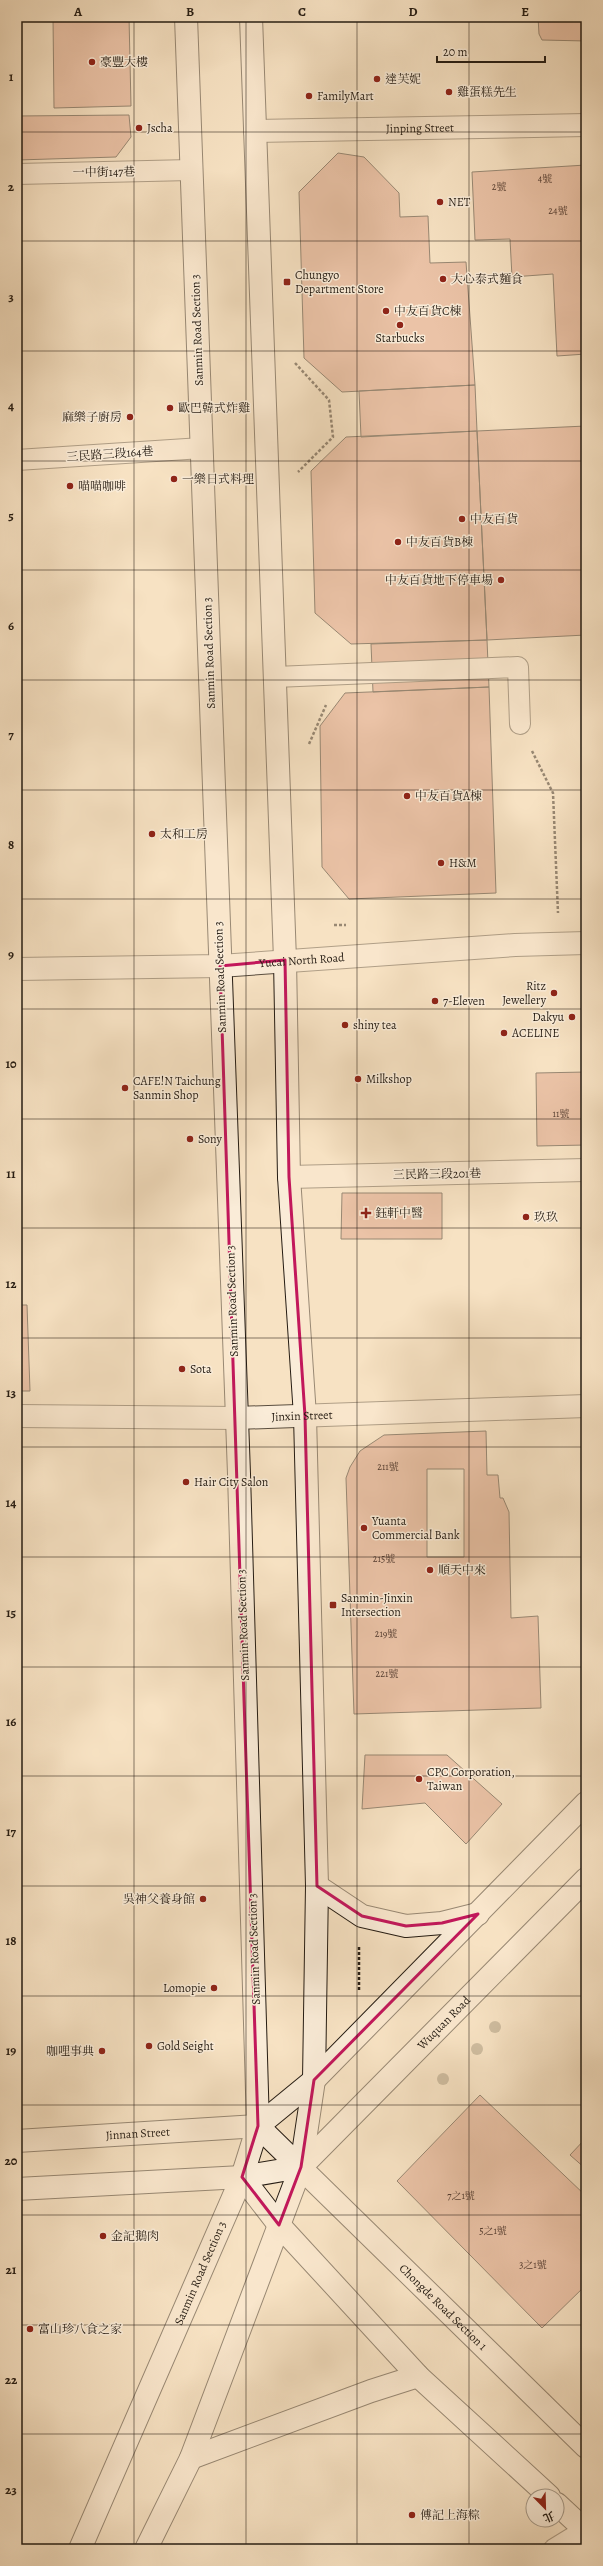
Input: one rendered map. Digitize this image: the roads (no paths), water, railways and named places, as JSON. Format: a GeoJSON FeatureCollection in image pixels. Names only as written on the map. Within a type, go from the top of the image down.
{"type":"FeatureCollection","features":[{"type":"Feature","properties":{"kind":"main road","name":"Sanmin Road Section 3"},"geometry":{"type":"LineString","coordinates":[[80,2549],[242,2177],[258,2126],[236,1418],[186,17]]}},
{"type":"Feature","properties":{"kind":"main road"},"geometry":{"type":"LineString","coordinates":[[146,2549],[191,2458],[301,2167],[314,2080],[317,1886],[305,1416],[288,1177],[285,960],[251,17]]}},
{"type":"Feature","properties":{"kind":"main road","name":"Jinping Street"},"geometry":{"type":"LineString","coordinates":[[255,131],[586,125]]}},
{"type":"Feature","properties":{"kind":"main road","name":"Yucai North Road"},"geometry":{"type":"LineString","coordinates":[[17,969],[220,966],[285,960],[334,960],[515,945],[586,943]]}},
{"type":"Feature","properties":{"kind":"main road","name":"三民路三段201巷"},"geometry":{"type":"LineString","coordinates":[[288,1177],[586,1170]]}},
{"type":"Feature","properties":{"kind":"main road","name":"Jinxin Street"},"geometry":{"type":"LineString","coordinates":[[17,1416],[236,1418],[586,1406]]}},
{"type":"Feature","properties":{"kind":"main road"},"geometry":{"type":"LineString","coordinates":[[258,2126],[314,2080],[586,1803]]}},
{"type":"Feature","properties":{"kind":"main road","name":"Wuquan Road"},"geometry":{"type":"LineString","coordinates":[[301,2167],[586,1879]]}},
{"type":"Feature","properties":{"kind":"main road"},"geometry":{"type":"LineString","coordinates":[[317,1886],[362,1916],[406,1926],[442,1923],[478,1914]]}},
{"type":"Feature","properties":{"kind":"main road","name":"Jinnan Street"},"geometry":{"type":"LineString","coordinates":[[17,2141],[258,2126]]}},
{"type":"Feature","properties":{"kind":"main road","name":"Chongde Road Section 1"},"geometry":{"type":"LineString","coordinates":[[258,2126],[586,2447]]}},
{"type":"Feature","properties":{"kind":"main road"},"geometry":{"type":"LineString","coordinates":[[17,2189],[242,2177],[301,2167]]}},
{"type":"Feature","properties":{"kind":"main road"},"geometry":{"type":"LineString","coordinates":[[242,2177],[279,2225],[418,2376],[539,2488]]}},
{"type":"Feature","properties":{"kind":"main road"},"geometry":{"type":"LineString","coordinates":[[191,2458],[370,2390],[418,2376]]}},
{"type":"Feature","properties":{"kind":"main road"},"geometry":{"type":"LineString","coordinates":[[565,2511],[586,2530]]}},
{"type":"Feature","properties":{"kind":"lane","name":"一中街147巷"},"geometry":{"type":"LineString","coordinates":[[17,174],[191,170]]}},
{"type":"Feature","properties":{"kind":"lane","name":"三民路三段164巷"},"geometry":{"type":"LineString","coordinates":[[17,460],[202,448]]}},
{"type":"Feature","properties":{"kind":"lane"},"geometry":{"type":"LineString","coordinates":[[275,677],[518,667],[520,724]]}},
{"type":"Feature","properties":{"kind":"lane"},"geometry":{"type":"LineString","coordinates":[[554,2549],[586,2530]]}},
{"type":"Feature","properties":{"kind":"place","name":"豪豐大樓"},"geometry":{"type":"Point","coordinates":[92,62]}},
{"type":"Feature","properties":{"kind":"place","name":"達芙妮"},"geometry":{"type":"Point","coordinates":[377,79]}},
{"type":"Feature","properties":{"kind":"place","name":"雞蛋糕先生"},"geometry":{"type":"Point","coordinates":[449,92]}},
{"type":"Feature","properties":{"kind":"place","name":"FamilyMart"},"geometry":{"type":"Point","coordinates":[309,96]}},
{"type":"Feature","properties":{"kind":"place","name":"Jscha"},"geometry":{"type":"Point","coordinates":[139,128]}},
{"type":"Feature","properties":{"kind":"place","name":"NET"},"geometry":{"type":"Point","coordinates":[440,202]}},
{"type":"Feature","properties":{"kind":"place","name":"大心泰式麵食"},"geometry":{"type":"Point","coordinates":[443,279]}},
{"type":"Feature","properties":{"kind":"place","name":"Chungyo Department Store"},"geometry":{"type":"Point","coordinates":[287,282]}},
{"type":"Feature","properties":{"kind":"place","name":"中友百貨C棟"},"geometry":{"type":"Point","coordinates":[386,311]}},
{"type":"Feature","properties":{"kind":"place","name":"Starbucks"},"geometry":{"type":"Point","coordinates":[400,325]}},
{"type":"Feature","properties":{"kind":"place","name":"歐巴韓式炸雞"},"geometry":{"type":"Point","coordinates":[170,408]}},
{"type":"Feature","properties":{"kind":"place","name":"麻樂子廚房"},"geometry":{"type":"Point","coordinates":[130,417]}},
{"type":"Feature","properties":{"kind":"place","name":"一樂日式料理"},"geometry":{"type":"Point","coordinates":[174,479]}},
{"type":"Feature","properties":{"kind":"place","name":"喵喵咖啡"},"geometry":{"type":"Point","coordinates":[70,486]}},
{"type":"Feature","properties":{"kind":"place","name":"中友百貨"},"geometry":{"type":"Point","coordinates":[462,519]}},
{"type":"Feature","properties":{"kind":"place","name":"中友百貨B棟"},"geometry":{"type":"Point","coordinates":[398,542]}},
{"type":"Feature","properties":{"kind":"place","name":"中友百貨地下停車場"},"geometry":{"type":"Point","coordinates":[501,580]}},
{"type":"Feature","properties":{"kind":"place","name":"中友百貨A棟"},"geometry":{"type":"Point","coordinates":[407,796]}},
{"type":"Feature","properties":{"kind":"place","name":"太和工房"},"geometry":{"type":"Point","coordinates":[152,834]}},
{"type":"Feature","properties":{"kind":"place","name":"H&M"},"geometry":{"type":"Point","coordinates":[441,863]}},
{"type":"Feature","properties":{"kind":"place","name":"Ritz Jewellery"},"geometry":{"type":"Point","coordinates":[554,993]}},
{"type":"Feature","properties":{"kind":"place","name":"7-Eleven"},"geometry":{"type":"Point","coordinates":[435,1001]}},
{"type":"Feature","properties":{"kind":"place","name":"Dakyu"},"geometry":{"type":"Point","coordinates":[572,1017]}},
{"type":"Feature","properties":{"kind":"place","name":"shiny tea"},"geometry":{"type":"Point","coordinates":[345,1025]}},
{"type":"Feature","properties":{"kind":"place","name":"ACELINE"},"geometry":{"type":"Point","coordinates":[504,1033]}},
{"type":"Feature","properties":{"kind":"place","name":"Milkshop"},"geometry":{"type":"Point","coordinates":[358,1079]}},
{"type":"Feature","properties":{"kind":"place","name":"CAFE!N Taichung Sanmin Shop"},"geometry":{"type":"Point","coordinates":[125,1088]}},
{"type":"Feature","properties":{"kind":"place","name":"Sony"},"geometry":{"type":"Point","coordinates":[190,1139]}},
{"type":"Feature","properties":{"kind":"place","name":"鈺軒中醫"},"geometry":{"type":"Point","coordinates":[366,1213]}},
{"type":"Feature","properties":{"kind":"place","name":"玖玖"},"geometry":{"type":"Point","coordinates":[526,1217]}},
{"type":"Feature","properties":{"kind":"place","name":"Sota"},"geometry":{"type":"Point","coordinates":[182,1369]}},
{"type":"Feature","properties":{"kind":"place","name":"Hair City Salon"},"geometry":{"type":"Point","coordinates":[186,1482]}},
{"type":"Feature","properties":{"kind":"place","name":"Yuanta Commercial Bank"},"geometry":{"type":"Point","coordinates":[364,1528]}},
{"type":"Feature","properties":{"kind":"place","name":"順天中來"},"geometry":{"type":"Point","coordinates":[430,1570]}},
{"type":"Feature","properties":{"kind":"place","name":"Sanmin-Jinxin Intersection"},"geometry":{"type":"Point","coordinates":[333,1605]}},
{"type":"Feature","properties":{"kind":"place","name":"CPC Corporation, Taiwan"},"geometry":{"type":"Point","coordinates":[419,1779]}},
{"type":"Feature","properties":{"kind":"place","name":"吳神父養身館"},"geometry":{"type":"Point","coordinates":[203,1899]}},
{"type":"Feature","properties":{"kind":"place","name":"Lomopie"},"geometry":{"type":"Point","coordinates":[214,1988]}},
{"type":"Feature","properties":{"kind":"place","name":"Gold Seight"},"geometry":{"type":"Point","coordinates":[149,2046]}},
{"type":"Feature","properties":{"kind":"place","name":"咖哩事典"},"geometry":{"type":"Point","coordinates":[102,2051]}},
{"type":"Feature","properties":{"kind":"place","name":"金記鵝肉"},"geometry":{"type":"Point","coordinates":[103,2236]}},
{"type":"Feature","properties":{"kind":"place","name":"富山珍八食之家"},"geometry":{"type":"Point","coordinates":[30,2329]}},
{"type":"Feature","properties":{"kind":"place","name":"傅記上海粽"},"geometry":{"type":"Point","coordinates":[412,2515]}}]}
